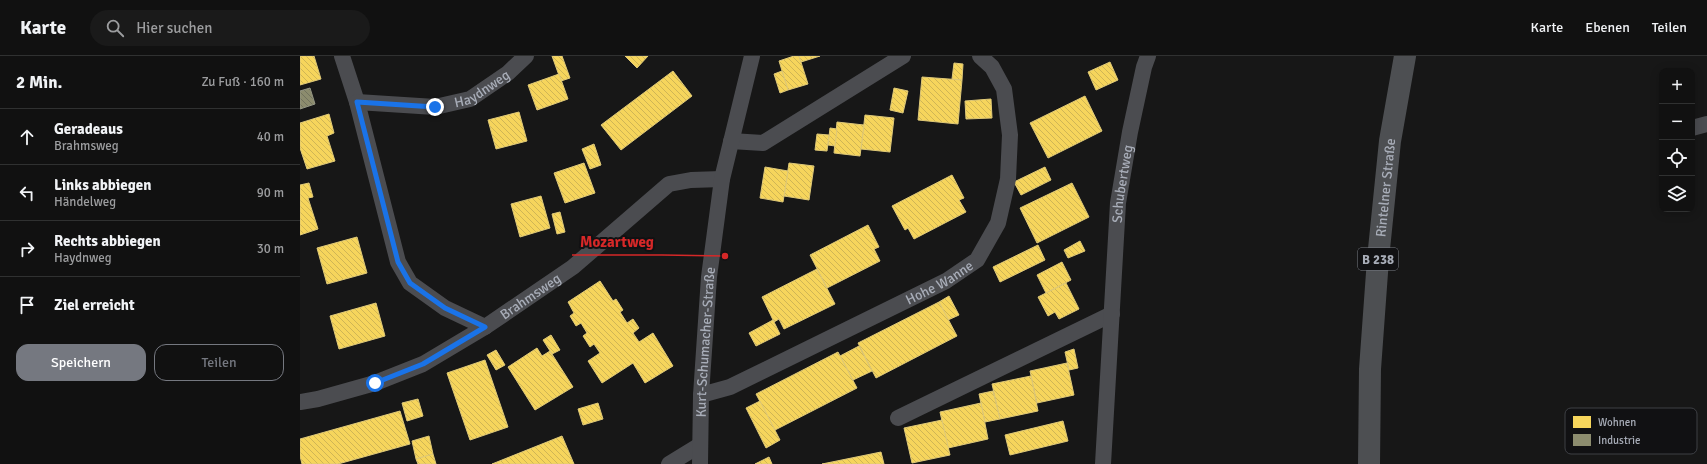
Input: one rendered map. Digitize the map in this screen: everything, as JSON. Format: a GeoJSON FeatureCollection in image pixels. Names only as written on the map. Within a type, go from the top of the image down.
{"type":"FeatureCollection","features":[{"type":"Feature","properties":{"kind":"main road","name":"Rintelner Straße"},"geometry":{"type":"LineString","coordinates":[[1369,464],[1370,369],[1378,259],[1390,141],[1405,56]]}},
{"type":"Feature","properties":{"kind":"street"},"geometry":{"type":"LineString","coordinates":[[342,56],[357,102],[398,262],[410,283],[445,308],[485,327]]}},
{"type":"Feature","properties":{"kind":"street","name":"Haydnweg"},"geometry":{"type":"LineString","coordinates":[[357,102],[435,107],[470,98],[508,73],[526,56]]}},
{"type":"Feature","properties":{"kind":"street","name":"Kurt-Schumacher-Straße"},"geometry":{"type":"LineString","coordinates":[[700,464],[701,395],[709,277],[722,179],[752,56]]}},
{"type":"Feature","properties":{"kind":"street"},"geometry":{"type":"LineString","coordinates":[[731,141],[763,143],[903,56]]}},
{"type":"Feature","properties":{"kind":"street","name":"Hohe Wanne"},"geometry":{"type":"LineString","coordinates":[[701,395],[730,387],[946,281],[977,260],[998,223],[1008,179],[1010,135],[1004,88],[992,67],[980,56]]}},
{"type":"Feature","properties":{"kind":"street","name":"Schubertweg"},"geometry":{"type":"LineString","coordinates":[[1103,464],[1118,203],[1130,132],[1148,56]]}},
{"type":"Feature","properties":{"kind":"street"},"geometry":{"type":"LineString","coordinates":[[1695,127],[1707,124]]}},
{"type":"Feature","properties":{"kind":"street","name":"Brahmsweg"},"geometry":{"type":"LineString","coordinates":[[300,402],[318,399],[375,383],[423,364],[485,327],[573,267],[669,184],[691,180],[722,179]]}},
{"type":"Feature","properties":{"kind":"street"},"geometry":{"type":"LineString","coordinates":[[898,418],[1112,314]]}},
{"type":"Feature","properties":{"kind":"street"},"geometry":{"type":"LineString","coordinates":[[669,464],[700,445]]}},
{"type":"Feature","properties":{"kind":"building: Wohnen"},"geometry":{"type":"Polygon","coordinates":[[[300,56],[314,56],[321,79],[300,85],[300,56]]]}},
{"type":"Feature","properties":{"kind":"building: Wohnen"},"geometry":{"type":"Polygon","coordinates":[[[552,56],[562,56],[570,78],[561,81],[552,56]]]}},
{"type":"Feature","properties":{"kind":"building: Wohnen"},"geometry":{"type":"Polygon","coordinates":[[[625,56],[648,56],[637,68],[625,56]]]}},
{"type":"Feature","properties":{"kind":"building: Wohnen"},"geometry":{"type":"Polygon","coordinates":[[[794,56],[799,56],[808,84],[788,90],[779,61],[794,56]]]}},
{"type":"Feature","properties":{"kind":"building: Wohnen"},"geometry":{"type":"Polygon","coordinates":[[[799,56],[820,56],[801,62],[799,56]]]}},
{"type":"Feature","properties":{"kind":"building: Wohnen"},"geometry":{"type":"Polygon","coordinates":[[[1110,62],[1118,80],[1096,90],[1088,72],[1110,62]]]}},
{"type":"Feature","properties":{"kind":"building: Wohnen"},"geometry":{"type":"Polygon","coordinates":[[[954,63],[963,64],[962,80],[952,79],[954,63]]]}},
{"type":"Feature","properties":{"kind":"building: Wohnen"},"geometry":{"type":"Polygon","coordinates":[[[673,71],[692,96],[621,150],[601,125],[673,71]]]}},
{"type":"Feature","properties":{"kind":"building: Wohnen"},"geometry":{"type":"Polygon","coordinates":[[[782,71],[788,90],[780,93],[774,74],[782,71]]]}},
{"type":"Feature","properties":{"kind":"building: Wohnen"},"geometry":{"type":"Polygon","coordinates":[[[559,74],[568,99],[537,110],[528,85],[559,74]]]}},
{"type":"Feature","properties":{"kind":"building: Wohnen"},"geometry":{"type":"Polygon","coordinates":[[[922,77],[962,80],[958,124],[918,120],[922,77]]]}},
{"type":"Feature","properties":{"kind":"building: Wohnen"},"geometry":{"type":"Polygon","coordinates":[[[894,88],[908,91],[903,113],[890,110],[894,88]]]}},
{"type":"Feature","properties":{"kind":"building: Wohnen"},"geometry":{"type":"Polygon","coordinates":[[[1085,96],[1102,131],[1048,158],[1030,123],[1085,96]]]}},
{"type":"Feature","properties":{"kind":"building: Wohnen"},"geometry":{"type":"Polygon","coordinates":[[[991,99],[992,118],[966,119],[965,101],[991,99]]]}},
{"type":"Feature","properties":{"kind":"building: Wohnen"},"geometry":{"type":"Polygon","coordinates":[[[519,112],[527,141],[496,149],[488,120],[519,112]]]}},
{"type":"Feature","properties":{"kind":"building: Wohnen"},"geometry":{"type":"Polygon","coordinates":[[[329,114],[334,133],[327,136],[335,161],[307,169],[300,148],[300,123],[329,114]]]}},
{"type":"Feature","properties":{"kind":"building: Wohnen"},"geometry":{"type":"Polygon","coordinates":[[[865,115],[894,118],[890,152],[861,149],[865,115]]]}},
{"type":"Feature","properties":{"kind":"building: Wohnen"},"geometry":{"type":"Polygon","coordinates":[[[837,122],[864,125],[860,156],[834,153],[837,122]]]}},
{"type":"Feature","properties":{"kind":"building: Wohnen"},"geometry":{"type":"Polygon","coordinates":[[[830,128],[837,129],[835,146],[828,145],[830,128]]]}},
{"type":"Feature","properties":{"kind":"building: Wohnen"},"geometry":{"type":"Polygon","coordinates":[[[817,134],[829,135],[827,151],[815,150],[817,134]]]}},
{"type":"Feature","properties":{"kind":"building: Wohnen"},"geometry":{"type":"Polygon","coordinates":[[[594,144],[601,165],[590,169],[582,149],[594,144]]]}},
{"type":"Feature","properties":{"kind":"building: Wohnen"},"geometry":{"type":"Polygon","coordinates":[[[584,163],[595,193],[565,203],[554,173],[584,163]]]}},
{"type":"Feature","properties":{"kind":"building: Wohnen"},"geometry":{"type":"Polygon","coordinates":[[[789,163],[814,166],[809,200],[784,196],[789,163]]]}},
{"type":"Feature","properties":{"kind":"building: Wohnen"},"geometry":{"type":"Polygon","coordinates":[[[765,167],[788,171],[783,202],[760,198],[765,167]]]}},
{"type":"Feature","properties":{"kind":"building: Wohnen"},"geometry":{"type":"Polygon","coordinates":[[[1045,167],[1051,180],[1021,195],[1014,182],[1045,167]]]}},
{"type":"Feature","properties":{"kind":"building: Wohnen"},"geometry":{"type":"Polygon","coordinates":[[[952,175],[964,198],[959,200],[966,212],[914,239],[908,228],[905,230],[892,206],[952,175]]]}},
{"type":"Feature","properties":{"kind":"building: Wohnen"},"geometry":{"type":"Polygon","coordinates":[[[309,183],[313,197],[308,198],[318,229],[300,235],[300,185],[309,183]]]}},
{"type":"Feature","properties":{"kind":"building: Wohnen"},"geometry":{"type":"Polygon","coordinates":[[[1072,183],[1089,217],[1037,243],[1020,208],[1072,183]]]}},
{"type":"Feature","properties":{"kind":"building: Wohnen"},"geometry":{"type":"Polygon","coordinates":[[[541,196],[550,228],[520,237],[511,204],[541,196]]]}},
{"type":"Feature","properties":{"kind":"building: Wohnen"},"geometry":{"type":"Polygon","coordinates":[[[560,212],[565,232],[557,234],[552,214],[560,212]]]}},
{"type":"Feature","properties":{"kind":"building: Wohnen"},"geometry":{"type":"Polygon","coordinates":[[[868,225],[879,247],[874,249],[880,261],[827,288],[810,255],[868,225]]]}},
{"type":"Feature","properties":{"kind":"building: Wohnen"},"geometry":{"type":"Polygon","coordinates":[[[357,237],[367,273],[327,284],[317,248],[357,237]]]}},
{"type":"Feature","properties":{"kind":"building: Wohnen"},"geometry":{"type":"Polygon","coordinates":[[[1080,241],[1085,251],[1068,258],[1064,250],[1080,241]]]}},
{"type":"Feature","properties":{"kind":"building: Wohnen"},"geometry":{"type":"Polygon","coordinates":[[[1038,245],[1045,260],[1000,282],[993,267],[1038,245]]]}},
{"type":"Feature","properties":{"kind":"building: Wohnen"},"geometry":{"type":"Polygon","coordinates":[[[1062,262],[1071,280],[1046,293],[1037,275],[1062,262]]]}},
{"type":"Feature","properties":{"kind":"building: Wohnen"},"geometry":{"type":"Polygon","coordinates":[[[817,269],[835,304],[784,329],[779,319],[774,322],[762,297],[817,269]]]}},
{"type":"Feature","properties":{"kind":"building: Wohnen"},"geometry":{"type":"Polygon","coordinates":[[[600,281],[613,301],[616,299],[623,310],[620,312],[627,323],[633,319],[639,328],[633,333],[639,342],[653,333],[673,366],[645,383],[633,363],[602,383],[588,361],[600,353],[594,344],[590,347],[583,336],[587,333],[581,323],[576,326],[570,316],[574,313],[568,302],[600,281]]]}},
{"type":"Feature","properties":{"kind":"building: Wohnen"},"geometry":{"type":"Polygon","coordinates":[[[1066,283],[1079,309],[1059,319],[1055,312],[1048,316],[1038,297],[1066,283]]]}},
{"type":"Feature","properties":{"kind":"building: Wohnen"},"geometry":{"type":"Polygon","coordinates":[[[949,296],[959,315],[948,320],[939,302],[949,296]]]}},
{"type":"Feature","properties":{"kind":"building: Wohnen"},"geometry":{"type":"Polygon","coordinates":[[[939,302],[957,336],[876,378],[858,343],[939,302]]]}},
{"type":"Feature","properties":{"kind":"building: Wohnen"},"geometry":{"type":"Polygon","coordinates":[[[376,303],[385,336],[339,349],[330,316],[376,303]]]}},
{"type":"Feature","properties":{"kind":"building: Wohnen"},"geometry":{"type":"Polygon","coordinates":[[[773,320],[780,334],[756,346],[749,333],[773,320]]]}},
{"type":"Feature","properties":{"kind":"building: Wohnen"},"geometry":{"type":"Polygon","coordinates":[[[551,335],[560,350],[552,354],[543,340],[551,335]]]}},
{"type":"Feature","properties":{"kind":"building: Wohnen"},"geometry":{"type":"Polygon","coordinates":[[[859,346],[872,371],[853,380],[840,356],[859,346]]]}},
{"type":"Feature","properties":{"kind":"building: Wohnen"},"geometry":{"type":"Polygon","coordinates":[[[537,348],[542,356],[550,351],[573,387],[535,410],[508,367],[537,348]]]}},
{"type":"Feature","properties":{"kind":"building: Wohnen"},"geometry":{"type":"Polygon","coordinates":[[[1074,349],[1078,368],[1069,370],[1065,352],[1074,349]]]}},
{"type":"Feature","properties":{"kind":"building: Wohnen"},"geometry":{"type":"Polygon","coordinates":[[[496,350],[505,365],[496,370],[487,355],[496,350]]]}},
{"type":"Feature","properties":{"kind":"building: Wohnen"},"geometry":{"type":"Polygon","coordinates":[[[838,352],[857,388],[775,430],[756,394],[838,352]]]}},
{"type":"Feature","properties":{"kind":"building: Wohnen"},"geometry":{"type":"Polygon","coordinates":[[[485,360],[508,427],[470,440],[447,373],[485,360]]]}},
{"type":"Feature","properties":{"kind":"building: Wohnen"},"geometry":{"type":"Polygon","coordinates":[[[1067,363],[1074,395],[1037,403],[1030,371],[1067,363]]]}},
{"type":"Feature","properties":{"kind":"building: Wohnen"},"geometry":{"type":"Polygon","coordinates":[[[1031,376],[1038,411],[1000,419],[992,384],[1031,376]]]}},
{"type":"Feature","properties":{"kind":"building: Wohnen"},"geometry":{"type":"Polygon","coordinates":[[[993,391],[1000,419],[985,422],[979,394],[993,391]]]}},
{"type":"Feature","properties":{"kind":"building: Wohnen"},"geometry":{"type":"Polygon","coordinates":[[[418,399],[423,416],[407,421],[402,403],[418,399]]]}},
{"type":"Feature","properties":{"kind":"building: Wohnen"},"geometry":{"type":"Polygon","coordinates":[[[760,401],[780,440],[766,448],[746,408],[760,401]]]}},
{"type":"Feature","properties":{"kind":"building: Wohnen"},"geometry":{"type":"Polygon","coordinates":[[[598,403],[603,419],[583,425],[578,409],[598,403]]]}},
{"type":"Feature","properties":{"kind":"building: Wohnen"},"geometry":{"type":"Polygon","coordinates":[[[981,403],[988,439],[948,448],[940,412],[981,403]]]}},
{"type":"Feature","properties":{"kind":"building: Wohnen"},"geometry":{"type":"Polygon","coordinates":[[[400,411],[410,444],[338,464],[302,464],[300,456],[300,439],[400,411]]]}},
{"type":"Feature","properties":{"kind":"building: Wohnen"},"geometry":{"type":"Polygon","coordinates":[[[942,420],[950,455],[912,463],[904,428],[942,420]]]}},
{"type":"Feature","properties":{"kind":"building: Wohnen"},"geometry":{"type":"Polygon","coordinates":[[[1063,421],[1068,441],[1010,455],[1005,435],[1063,421]]]}},
{"type":"Feature","properties":{"kind":"building: Wohnen"},"geometry":{"type":"Polygon","coordinates":[[[429,436],[433,454],[416,459],[412,441],[429,436]]]}},
{"type":"Feature","properties":{"kind":"building: Wohnen"},"geometry":{"type":"Polygon","coordinates":[[[562,436],[574,464],[492,464],[562,436]]]}},
{"type":"Feature","properties":{"kind":"building: Wohnen"},"geometry":{"type":"Polygon","coordinates":[[[881,452],[884,464],[822,464],[881,452]]]}},
{"type":"Feature","properties":{"kind":"building: Wohnen"},"geometry":{"type":"Polygon","coordinates":[[[433,454],[436,464],[418,464],[416,459],[433,454]]]}},
{"type":"Feature","properties":{"kind":"building: Wohnen"},"geometry":{"type":"Polygon","coordinates":[[[769,457],[772,464],[755,464],[769,457]]]}},
{"type":"Feature","properties":{"kind":"building: Industrie"},"geometry":{"type":"Polygon","coordinates":[[[310,88],[315,104],[300,109],[300,91],[310,88]]]}},
{"type":"Feature","properties":{"kind":"place","name":"Mozartweg"},"geometry":{"type":"Point","coordinates":[725,256]}},
{"type":"Feature","properties":{"kind":"route"},"geometry":{"type":"LineString","coordinates":[[375,383],[423,364],[485,327],[445,308],[410,283],[398,262],[357,102],[435,107]]}}]}
